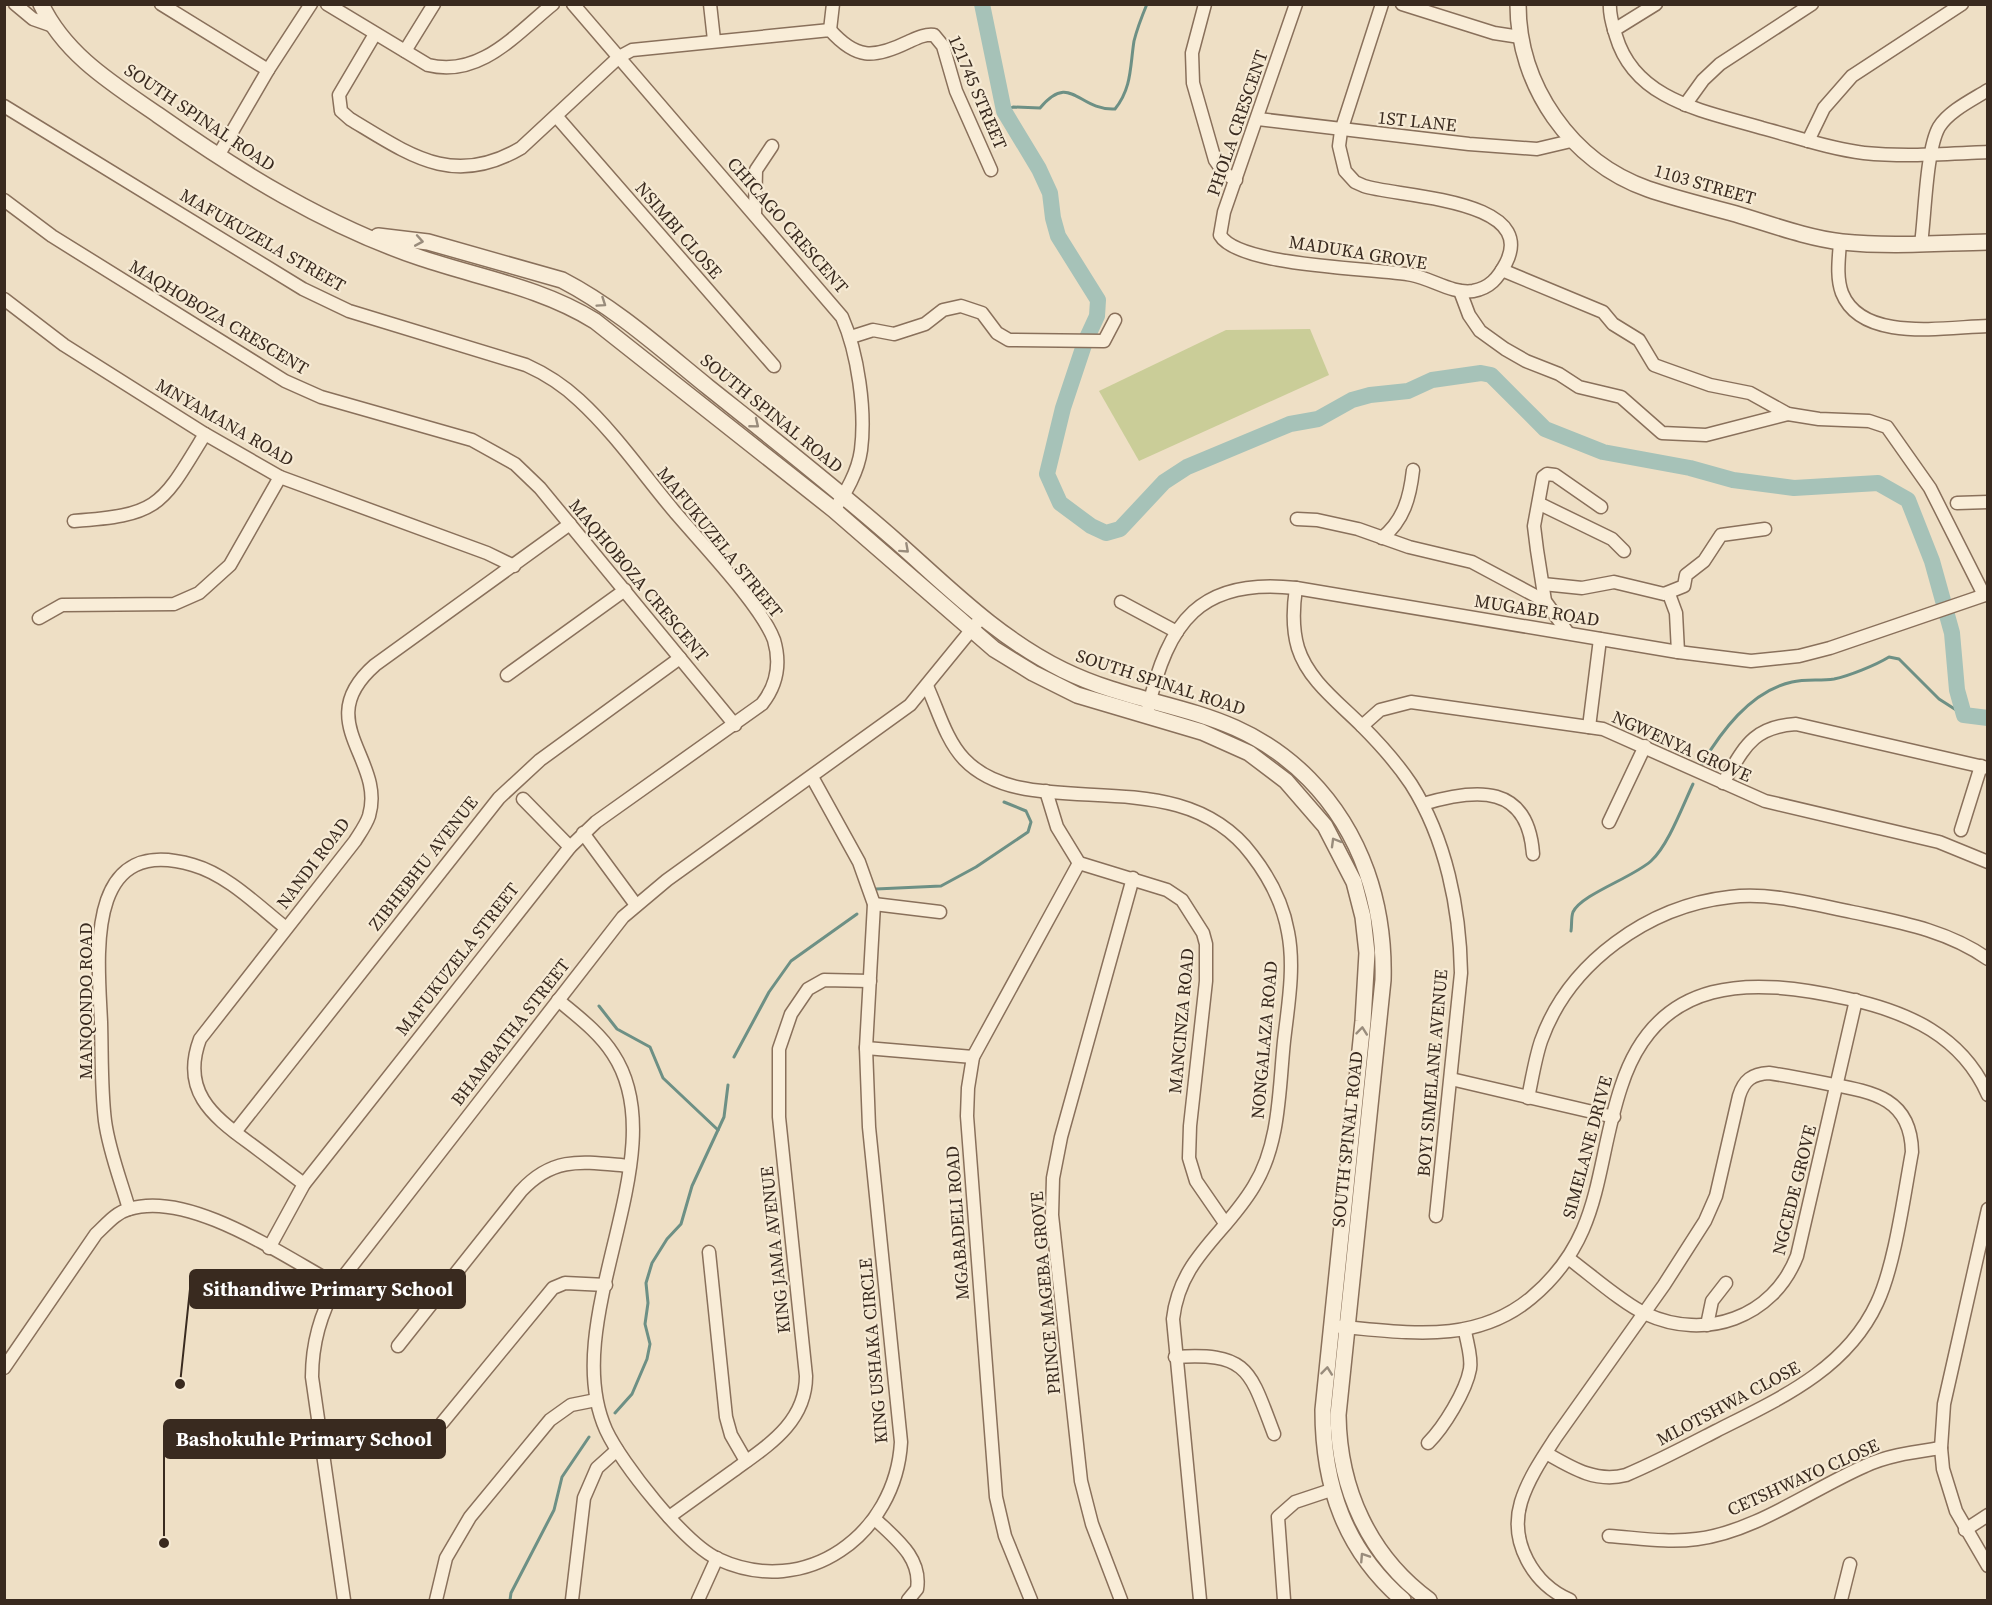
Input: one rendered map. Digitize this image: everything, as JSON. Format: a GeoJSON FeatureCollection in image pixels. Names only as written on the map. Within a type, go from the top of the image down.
{"type":"FeatureCollection","features":[{"type":"Feature","properties":{"kind":"street"},"geometry":{"type":"LineString","coordinates":[[15,4],[33,20],[53,26]]}},
{"type":"Feature","properties":{"kind":"street","name":"SOUTH SPINAL ROAD"},"geometry":{"type":"LineString","coordinates":[[41,4],[53,26],[87,64],[239,171],[360,234],[420,258],[530,289],[574,308],[623,341],[1033,673],[1077,694],[1227,742],[1268,766],[1308,803],[1326,826],[1354,882],[1366,937],[1365,984],[1323,1410],[1331,1490],[1352,1538],[1366,1562],[1403,1600]]}},
{"type":"Feature","properties":{"kind":"street"},"geometry":{"type":"LineString","coordinates":[[161,4],[268,70]]}},
{"type":"Feature","properties":{"kind":"street"},"geometry":{"type":"LineString","coordinates":[[218,156],[268,70],[311,4]]}},
{"type":"Feature","properties":{"kind":"street"},"geometry":{"type":"LineString","coordinates":[[327,4],[428,64],[441,68],[472,65],[487,58],[554,4]]}},
{"type":"Feature","properties":{"kind":"street"},"geometry":{"type":"LineString","coordinates":[[405,51],[434,4]]}},
{"type":"Feature","properties":{"kind":"street","name":"CHICAGO CRESCENT"},"geometry":{"type":"LineString","coordinates":[[573,4],[842,316],[850,337],[859,377],[861,450],[843,496],[834,510]]}},
{"type":"Feature","properties":{"kind":"street"},"geometry":{"type":"LineString","coordinates":[[710,4],[714,40]]}},
{"type":"Feature","properties":{"kind":"street"},"geometry":{"type":"LineString","coordinates":[[375,34],[339,95],[341,111],[350,119],[426,162],[444,167],[463,167],[503,159],[521,148],[619,57],[643,47],[830,30],[833,4]]}},
{"type":"Feature","properties":{"kind":"street"},"geometry":{"type":"LineString","coordinates":[[1205,4],[1192,53],[1193,83],[1215,160],[1224,173],[1236,180]]}},
{"type":"Feature","properties":{"kind":"street","name":"PHOLA CRESCENT"},"geometry":{"type":"LineString","coordinates":[[1234,248],[1224,242],[1220,235],[1224,212],[1296,4]]}},
{"type":"Feature","properties":{"kind":"street"},"geometry":{"type":"LineString","coordinates":[[1382,4],[1341,131],[1340,158],[1345,171],[1355,182],[1373,189],[1451,201],[1495,220],[1509,236],[1511,248],[1503,270],[1603,312],[1613,324],[1643,344],[1654,365],[1710,385],[1750,393],[1788,414],[1819,419],[1869,421],[1887,427],[1930,488],[1986,595]]}},
{"type":"Feature","properties":{"kind":"street"},"geometry":{"type":"LineString","coordinates":[[1402,4],[1494,33],[1520,37]]}},
{"type":"Feature","properties":{"kind":"street","name":"1103 STREET"},"geometry":{"type":"LineString","coordinates":[[1518,4],[1520,37],[1534,82],[1571,141],[1602,165],[1647,189],[1840,242],[1921,244],[1988,242]]}},
{"type":"Feature","properties":{"kind":"street"},"geometry":{"type":"LineString","coordinates":[[1610,4],[1620,50],[1629,66],[1642,81],[1685,105],[1808,141],[1861,152],[1932,154],[1988,152]]}},
{"type":"Feature","properties":{"kind":"street"},"geometry":{"type":"LineString","coordinates":[[1614,30],[1656,4]]}},
{"type":"Feature","properties":{"kind":"street"},"geometry":{"type":"LineString","coordinates":[[1685,105],[1703,80],[1720,64],[1812,4]]}},
{"type":"Feature","properties":{"kind":"street"},"geometry":{"type":"LineString","coordinates":[[1808,141],[1824,108],[1852,76],[1962,4]]}},
{"type":"Feature","properties":{"kind":"street","name":"121745 STREET"},"geometry":{"type":"LineString","coordinates":[[830,30],[846,46],[866,55],[893,48],[926,34],[940,39],[956,91],[991,170]]}},
{"type":"Feature","properties":{"kind":"street"},"geometry":{"type":"LineString","coordinates":[[1921,244],[1932,154],[1940,127],[1949,116],[1988,90]]}},
{"type":"Feature","properties":{"kind":"street","name":"MAFUKUZELA STREET"},"geometry":{"type":"LineString","coordinates":[[4,106],[321,298],[349,311],[526,365],[567,389],[596,418],[694,535],[769,630],[778,663],[774,686],[762,704],[583,833],[570,847],[304,1185],[269,1248]]}},
{"type":"Feature","properties":{"kind":"street","name":"NSIMBI CLOSE"},"geometry":{"type":"LineString","coordinates":[[557,117],[774,366]]}},
{"type":"Feature","properties":{"kind":"street","name":"1ST LANE"},"geometry":{"type":"LineString","coordinates":[[1258,118],[1341,131],[1521,148],[1551,148],[1571,141]]}},
{"type":"Feature","properties":{"kind":"street"},"geometry":{"type":"LineString","coordinates":[[755,213],[756,170],[772,146]]}},
{"type":"Feature","properties":{"kind":"street","name":"MAQHOBOZA CRESCENT"},"geometry":{"type":"LineString","coordinates":[[4,201],[52,236],[294,386],[321,397],[450,433],[490,448],[526,473],[735,725]]}},
{"type":"Feature","properties":{"kind":"street","name":"SOUTH SPINAL ROAD"},"geometry":{"type":"LineString","coordinates":[[360,234],[428,242],[562,280],[580,290],[625,320],[843,496],[976,625],[1063,670],[1118,692],[1202,713],[1248,732],[1299,770],[1337,813],[1362,857],[1371,884],[1383,946],[1383,981],[1338,1415],[1339,1436],[1346,1484],[1358,1514],[1397,1572],[1429,1600]]}},
{"type":"Feature","properties":{"kind":"street"},"geometry":{"type":"LineString","coordinates":[[1840,242],[1839,278],[1842,292],[1856,314],[1867,320],[1896,328],[1988,326]]}},
{"type":"Feature","properties":{"kind":"street","name":"MADUKA GROVE"},"geometry":{"type":"LineString","coordinates":[[1234,248],[1326,267],[1410,275],[1460,291],[1484,289],[1494,282],[1503,270]]}},
{"type":"Feature","properties":{"kind":"street"},"geometry":{"type":"LineString","coordinates":[[1460,291],[1468,315],[1480,331],[1505,349],[1526,361],[1559,374],[1579,387],[1621,397],[1662,433],[1706,435],[1788,414]]}},
{"type":"Feature","properties":{"kind":"street","name":"MNYAMANA ROAD"},"geometry":{"type":"LineString","coordinates":[[4,299],[64,345],[204,434],[280,477],[514,566]]}},
{"type":"Feature","properties":{"kind":"street"},"geometry":{"type":"LineString","coordinates":[[850,337],[873,330],[894,334],[924,324],[943,310],[961,306],[982,313],[997,333],[1004,338],[1016,341],[1050,339],[1102,342],[1115,320]]}},
{"type":"Feature","properties":{"kind":"street"},"geometry":{"type":"LineString","coordinates":[[74,521],[125,516],[153,506],[173,485],[204,434]]}},
{"type":"Feature","properties":{"kind":"street"},"geometry":{"type":"LineString","coordinates":[[1382,537],[1396,526],[1407,504],[1413,470]]}},
{"type":"Feature","properties":{"kind":"street"},"geometry":{"type":"LineString","coordinates":[[1568,633],[1545,601],[1534,531],[1543,477],[1550,473],[1601,507]]}},
{"type":"Feature","properties":{"kind":"street"},"geometry":{"type":"LineString","coordinates":[[39,618],[62,605],[174,604],[199,593],[230,565],[280,477]]}},
{"type":"Feature","properties":{"kind":"street"},"geometry":{"type":"LineString","coordinates":[[1957,503],[1988,502]]}},
{"type":"Feature","properties":{"kind":"street"},"geometry":{"type":"LineString","coordinates":[[1540,504],[1612,539],[1624,551]]}},
{"type":"Feature","properties":{"kind":"street"},"geometry":{"type":"LineString","coordinates":[[1297,519],[1325,521],[1409,547],[1472,562],[1545,601]]}},
{"type":"Feature","properties":{"kind":"street","name":"NANDI ROAD"},"geometry":{"type":"LineString","coordinates":[[304,1185],[213,1114],[199,1092],[194,1070],[198,1046],[204,1032],[355,841],[369,815],[369,788],[352,734],[348,712],[352,692],[375,665],[570,525]]}},
{"type":"Feature","properties":{"kind":"street"},"geometry":{"type":"LineString","coordinates":[[1543,584],[1582,588],[1614,582],[1669,594],[1684,586],[1686,575],[1704,561],[1721,535],[1765,529]]}},
{"type":"Feature","properties":{"kind":"street","name":"MUGABE ROAD"},"geometry":{"type":"LineString","coordinates":[[1147,716],[1165,656],[1177,632],[1198,606],[1226,592],[1254,586],[1296,588],[1678,652],[1752,661],[1799,656],[1830,648],[1986,595]]}},
{"type":"Feature","properties":{"kind":"street","name":"BOYI SIMELANE AVENUE"},"geometry":{"type":"LineString","coordinates":[[1296,588],[1293,621],[1302,658],[1317,682],[1362,726],[1403,772],[1423,804],[1447,871],[1460,940],[1460,998],[1436,1216]]}},
{"type":"Feature","properties":{"kind":"street"},"geometry":{"type":"LineString","coordinates":[[507,675],[625,590]]}},
{"type":"Feature","properties":{"kind":"street"},"geometry":{"type":"LineString","coordinates":[[1669,594],[1676,613],[1678,652]]}},
{"type":"Feature","properties":{"kind":"street"},"geometry":{"type":"LineString","coordinates":[[1121,602],[1177,632]]}},
{"type":"Feature","properties":{"kind":"street","name":"BHAMBATHA STREET"},"geometry":{"type":"LineString","coordinates":[[344,1600],[312,1377],[314,1341],[325,1307],[337,1285],[623,917],[636,905],[901,712],[927,686],[976,625]]}},
{"type":"Feature","properties":{"kind":"street"},"geometry":{"type":"LineString","coordinates":[[1589,727],[1600,639]]}},
{"type":"Feature","properties":{"kind":"street","name":"ZIBHEBHU AVENUE"},"geometry":{"type":"LineString","coordinates":[[235,1132],[499,798],[540,759],[680,658]]}},
{"type":"Feature","properties":{"kind":"street","name":"NONGALAZA ROAD"},"geometry":{"type":"LineString","coordinates":[[927,686],[957,751],[973,768],[1012,785],[1046,791],[1124,795],[1189,809],[1219,825],[1251,852],[1276,895],[1288,931],[1291,962],[1276,1117],[1270,1151],[1260,1176],[1249,1194],[1192,1263],[1180,1285],[1173,1319],[1200,1600]]}},
{"type":"Feature","properties":{"kind":"street","name":"NGWENYA GROVE"},"geometry":{"type":"LineString","coordinates":[[1362,726],[1380,710],[1411,702],[1589,727],[1610,732],[1723,783],[1781,806],[1939,842],[1988,862]]}},
{"type":"Feature","properties":{"kind":"street"},"geometry":{"type":"LineString","coordinates":[[1723,783],[1754,736],[1781,725],[1805,726],[1984,767],[1961,830]]}},
{"type":"Feature","properties":{"kind":"street"},"geometry":{"type":"LineString","coordinates":[[1609,822],[1645,747]]}},
{"type":"Feature","properties":{"kind":"street","name":"KING USHAKA CIRCLE"},"geometry":{"type":"LineString","coordinates":[[558,1000],[603,1041],[619,1064],[632,1108],[629,1166],[593,1358],[596,1400],[602,1419],[617,1450],[669,1517],[690,1540],[717,1558],[762,1570],[789,1569],[809,1565],[833,1555],[852,1543],[875,1519],[887,1501],[897,1474],[901,1442],[869,1127],[866,1048],[874,904],[859,862],[812,777]]}},
{"type":"Feature","properties":{"kind":"street"},"geometry":{"type":"LineString","coordinates":[[1046,791],[1057,827],[1079,863]]}},
{"type":"Feature","properties":{"kind":"street"},"geometry":{"type":"LineString","coordinates":[[1423,804],[1458,793],[1471,792],[1506,801],[1521,812],[1527,821],[1533,854]]}},
{"type":"Feature","properties":{"kind":"street"},"geometry":{"type":"LineString","coordinates":[[524,799],[570,847]]}},
{"type":"Feature","properties":{"kind":"street"},"geometry":{"type":"LineString","coordinates":[[583,833],[636,905]]}},
{"type":"Feature","properties":{"kind":"street","name":"MANQONDO ROAD"},"geometry":{"type":"LineString","coordinates":[[129,1209],[105,1123],[100,934],[103,906],[108,894],[121,876],[139,864],[181,862],[217,875],[286,928]]}},
{"type":"Feature","properties":{"kind":"street","name":"MANCINZA ROAD"},"geometry":{"type":"LineString","coordinates":[[1079,863],[1167,890],[1182,900],[1203,933],[1206,944],[1206,981],[1190,1126],[1189,1158],[1196,1181],[1225,1223]]}},
{"type":"Feature","properties":{"kind":"street","name":"MGABADELI ROAD"},"geometry":{"type":"LineString","coordinates":[[1031,1600],[1005,1536],[996,1497],[966,1106],[973,1057],[1079,863]]}},
{"type":"Feature","properties":{"kind":"street","name":"PRINCE MAGEBA GROVE"},"geometry":{"type":"LineString","coordinates":[[1121,1600],[1092,1524],[1081,1481],[1052,1197],[1061,1137],[1133,878]]}},
{"type":"Feature","properties":{"kind":"street"},"geometry":{"type":"LineString","coordinates":[[1528,1098],[1542,1040],[1562,1001],[1582,972],[1604,950],[1643,925],[1673,911],[1731,897],[1794,900],[1917,926],[1946,936],[1988,959]]}},
{"type":"Feature","properties":{"kind":"street"},"geometry":{"type":"LineString","coordinates":[[874,904],[940,912]]}},
{"type":"Feature","properties":{"kind":"street","name":"KING JAMA AVENUE"},"geometry":{"type":"LineString","coordinates":[[669,1517],[774,1440],[790,1424],[802,1401],[806,1383],[779,1117],[778,1061],[781,1037],[802,996],[817,982],[835,979],[870,981]]}},
{"type":"Feature","properties":{"kind":"street","name":"SIMELANE DRIVE"},"geometry":{"type":"LineString","coordinates":[[1331,1326],[1420,1334],[1465,1331],[1502,1317],[1518,1308],[1542,1288],[1568,1258],[1591,1214],[1620,1087],[1639,1047],[1667,1016],[1687,1001],[1727,987],[1758,985],[1805,989],[1856,1000],[1909,1017],[1945,1038],[1971,1066],[1988,1095]]}},
{"type":"Feature","properties":{"kind":"street","name":"NGCEDE GROVE"},"geometry":{"type":"LineString","coordinates":[[1568,1258],[1644,1313],[1684,1326],[1729,1321],[1759,1307],[1791,1271],[1802,1236],[1838,1086],[1856,1000]]}},
{"type":"Feature","properties":{"kind":"street"},"geometry":{"type":"LineString","coordinates":[[866,1048],[973,1057]]}},
{"type":"Feature","properties":{"kind":"street","name":"MLOTSHWA CLOSE"},"geometry":{"type":"LineString","coordinates":[[1546,1453],[1595,1477],[1604,1479],[1626,1475],[1804,1384],[1842,1354],[1877,1303],[1888,1269],[1912,1152],[1912,1137],[1907,1122],[1892,1104],[1867,1092],[1769,1073],[1759,1073],[1746,1081],[1712,1208],[1644,1313]]}},
{"type":"Feature","properties":{"kind":"street"},"geometry":{"type":"LineString","coordinates":[[1451,1079],[1614,1116]]}},
{"type":"Feature","properties":{"kind":"street"},"geometry":{"type":"LineString","coordinates":[[398,1346],[520,1191],[538,1176],[561,1164],[575,1162],[629,1166]]}},
{"type":"Feature","properties":{"kind":"street"},"geometry":{"type":"LineString","coordinates":[[4,1368],[77,1258],[111,1219],[129,1209],[161,1206],[188,1209],[269,1248],[337,1285]]}},
{"type":"Feature","properties":{"kind":"street"},"geometry":{"type":"LineString","coordinates":[[1988,1209],[1944,1404],[1941,1448],[1950,1494],[1965,1530],[1988,1566]]}},
{"type":"Feature","properties":{"kind":"street"},"geometry":{"type":"LineString","coordinates":[[709,1252],[726,1417],[731,1435],[746,1461]]}},
{"type":"Feature","properties":{"kind":"street"},"geometry":{"type":"LineString","coordinates":[[442,1423],[546,1294],[565,1283],[606,1285]]}},
{"type":"Feature","properties":{"kind":"street"},"geometry":{"type":"LineString","coordinates":[[1707,1325],[1712,1301],[1726,1283]]}},
{"type":"Feature","properties":{"kind":"street"},"geometry":{"type":"LineString","coordinates":[[1570,1600],[1545,1585],[1528,1562],[1519,1534],[1522,1499],[1546,1453],[1644,1313]]}},
{"type":"Feature","properties":{"kind":"street"},"geometry":{"type":"LineString","coordinates":[[1428,1443],[1442,1429],[1468,1374],[1470,1360],[1465,1331]]}},
{"type":"Feature","properties":{"kind":"street"},"geometry":{"type":"LineString","coordinates":[[1175,1357],[1216,1356],[1241,1367],[1254,1384],[1274,1434]]}},
{"type":"Feature","properties":{"kind":"street"},"geometry":{"type":"LineString","coordinates":[[436,1600],[447,1558],[470,1517],[550,1420],[571,1406],[596,1400]]}},
{"type":"Feature","properties":{"kind":"street","name":"CETSHWAYO CLOSE"},"geometry":{"type":"LineString","coordinates":[[1609,1536],[1669,1540],[1707,1537],[1764,1517],[1866,1465],[1894,1456],[1941,1448]]}},
{"type":"Feature","properties":{"kind":"street"},"geometry":{"type":"LineString","coordinates":[[572,1600],[584,1498],[597,1468],[617,1450]]}},
{"type":"Feature","properties":{"kind":"street"},"geometry":{"type":"LineString","coordinates":[[1277,1600],[1284,1600],[1278,1517],[1295,1502],[1331,1490]]}},
{"type":"Feature","properties":{"kind":"street"},"geometry":{"type":"LineString","coordinates":[[1965,1530],[1988,1515]]}},
{"type":"Feature","properties":{"kind":"street"},"geometry":{"type":"LineString","coordinates":[[875,1519],[913,1559],[918,1572],[919,1595],[908,1600]]}},
{"type":"Feature","properties":{"kind":"street"},"geometry":{"type":"LineString","coordinates":[[698,1600],[717,1558]]}},
{"type":"Feature","properties":{"kind":"street"},"geometry":{"type":"LineString","coordinates":[[1841,1600],[1850,1564]]}},
{"type":"Feature","properties":{"kind":"green space"},"geometry":{"type":"Polygon","coordinates":[[[1310,329],[1329,375],[1139,461],[1099,391],[1226,330],[1310,329]]]}},
{"type":"Feature","properties":{"kind":"waterway"},"geometry":{"type":"LineString","coordinates":[[982,4],[1004,111],[1039,169],[1050,193],[1058,236],[1098,300],[1097,316],[1085,342],[1063,408],[1047,474],[1060,503],[1091,526],[1106,533],[1120,529],[1164,482],[1187,467],[1290,424],[1318,419],[1352,400],[1370,395],[1408,391],[1432,380],[1481,373],[1491,375],[1545,429],[1603,452],[1690,468],[1733,480],[1794,488],[1878,483],[1908,500],[1932,561],[1952,633],[1957,690],[1964,715],[1988,718]]}},
{"type":"Feature","properties":{"kind":"waterway"},"geometry":{"type":"LineString","coordinates":[[1004,111],[1013,107],[1040,108],[1060,93],[1075,95],[1102,108],[1115,109],[1125,93],[1134,41],[1147,4]]}},
{"type":"Feature","properties":{"kind":"waterway"},"geometry":{"type":"LineString","coordinates":[[1700,767],[1738,715],[1763,694],[1792,682],[1840,678],[1889,657],[1899,659],[1939,699],[1964,715]]}},
{"type":"Feature","properties":{"kind":"waterway"},"geometry":{"type":"LineString","coordinates":[[1571,931],[1572,914],[1578,905],[1643,867],[1657,854],[1669,836],[1693,784]]}},
{"type":"Feature","properties":{"kind":"waterway"},"geometry":{"type":"LineString","coordinates":[[876,889],[941,886],[976,867],[1028,832],[1031,822],[1026,811],[1004,802]]}},
{"type":"Feature","properties":{"kind":"waterway"},"geometry":{"type":"LineString","coordinates":[[734,1057],[769,992],[791,961],[857,914]]}},
{"type":"Feature","properties":{"kind":"waterway"},"geometry":{"type":"LineString","coordinates":[[599,1006],[617,1029],[650,1047],[663,1078],[718,1130]]}},
{"type":"Feature","properties":{"kind":"waterway"},"geometry":{"type":"LineString","coordinates":[[615,1413],[632,1394],[647,1359],[650,1344],[645,1324],[648,1303],[646,1283],[652,1263],[667,1239],[681,1224],[692,1186],[724,1117],[728,1085]]}},
{"type":"Feature","properties":{"kind":"waterway"},"geometry":{"type":"LineString","coordinates":[[510,1600],[511,1593],[554,1510],[562,1477],[589,1437]]}},
{"type":"Feature","properties":{"kind":"place","name":"Sithandiwe Primary School"},"geometry":{"type":"Point","coordinates":[180,1384]}},
{"type":"Feature","properties":{"kind":"place","name":"Bashokuhle Primary School"},"geometry":{"type":"Point","coordinates":[164,1543]}}]}
